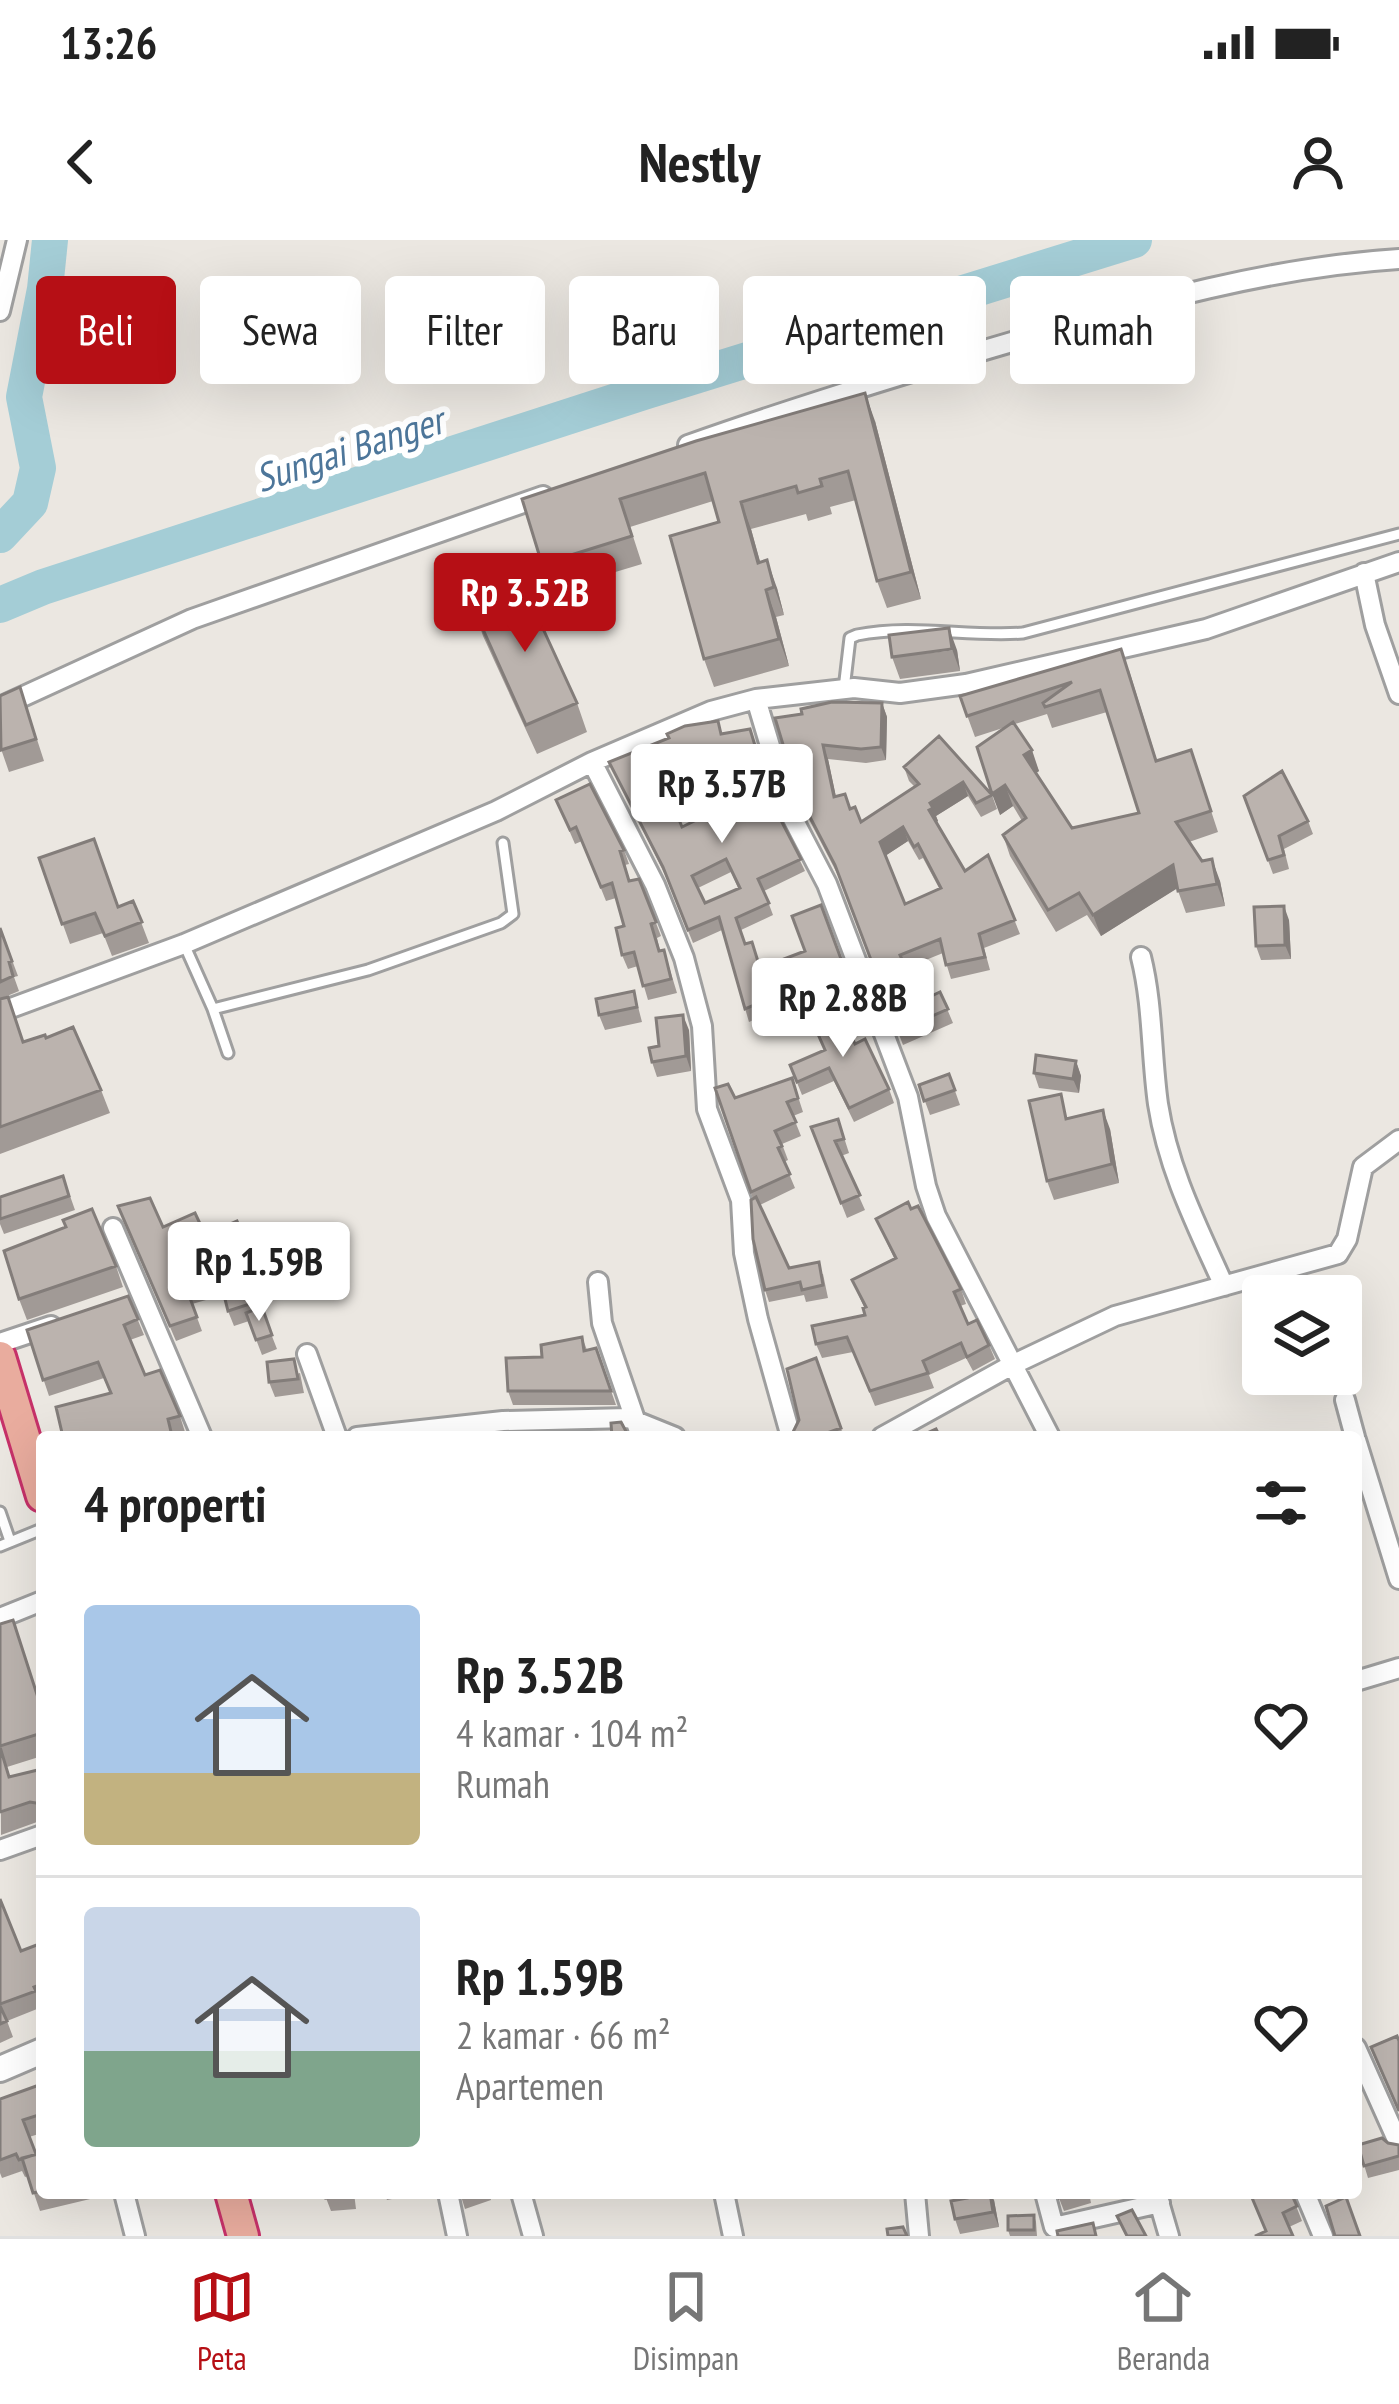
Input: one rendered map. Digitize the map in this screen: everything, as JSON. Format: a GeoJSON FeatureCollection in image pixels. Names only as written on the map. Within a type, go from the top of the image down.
{"type":"FeatureCollection","features":[{"type":"Feature","properties":{"kind":"highway"},"geometry":{"type":"LineString","coordinates":[[0,1357],[36,1476]]}},
{"type":"Feature","properties":{"kind":"highway"},"geometry":{"type":"LineString","coordinates":[[233,2199],[243,2236]]}},
{"type":"Feature","properties":{"kind":"street"},"geometry":{"type":"LineString","coordinates":[[0,310],[17,240]]}},
{"type":"Feature","properties":{"kind":"street"},"geometry":{"type":"LineString","coordinates":[[659,455],[814,400],[1171,295],[1354,262],[1399,259]]}},
{"type":"Feature","properties":{"kind":"street"},"geometry":{"type":"LineString","coordinates":[[0,707],[193,619],[570,486]]}},
{"type":"Feature","properties":{"kind":"street"},"geometry":{"type":"LineString","coordinates":[[0,1012],[184,944],[496,811],[592,762],[711,711],[756,699],[844,689],[900,693],[966,684],[1206,629],[1399,562]]}},
{"type":"Feature","properties":{"kind":"street"},"geometry":{"type":"LineString","coordinates":[[1364,572],[1399,694]]}},
{"type":"Feature","properties":{"kind":"street"},"geometry":{"type":"LineString","coordinates":[[756,699],[790,813],[826,884],[903,1083],[937,1216],[1047,1431]]}},
{"type":"Feature","properties":{"kind":"street"},"geometry":{"type":"LineString","coordinates":[[592,762],[655,885],[690,977],[702,1026],[707,1109],[741,1200],[744,1253],[789,1431]]}},
{"type":"Feature","properties":{"kind":"street"},"geometry":{"type":"LineString","coordinates":[[1141,957],[1149,989],[1158,1103],[1171,1165],[1224,1286]]}},
{"type":"Feature","properties":{"kind":"street"},"geometry":{"type":"LineString","coordinates":[[893,1431],[1014,1364],[1115,1316],[1338,1254],[1347,1239],[1364,1167],[1399,1140]]}},
{"type":"Feature","properties":{"kind":"street"},"geometry":{"type":"LineString","coordinates":[[113,1228],[199,1431]]}},
{"type":"Feature","properties":{"kind":"street"},"geometry":{"type":"LineString","coordinates":[[468,1431],[638,1428],[602,1323],[598,1282]]}},
{"type":"Feature","properties":{"kind":"street"},"geometry":{"type":"LineString","coordinates":[[121,1302],[141,1295]]}},
{"type":"Feature","properties":{"kind":"street"},"geometry":{"type":"LineString","coordinates":[[0,1343],[60,1322]]}},
{"type":"Feature","properties":{"kind":"street"},"geometry":{"type":"LineString","coordinates":[[307,1354],[335,1431]]}},
{"type":"Feature","properties":{"kind":"street"},"geometry":{"type":"LineString","coordinates":[[1346,1400],[1354,1431]]}},
{"type":"Feature","properties":{"kind":"street"},"geometry":{"type":"LineString","coordinates":[[1362,1458],[1399,1580]]}},
{"type":"Feature","properties":{"kind":"street"},"geometry":{"type":"LineString","coordinates":[[0,1618],[36,1603]]}},
{"type":"Feature","properties":{"kind":"street"},"geometry":{"type":"LineString","coordinates":[[1362,1680],[1399,1668]]}},
{"type":"Feature","properties":{"kind":"street"},"geometry":{"type":"LineString","coordinates":[[0,1850],[36,1837]]}},
{"type":"Feature","properties":{"kind":"street"},"geometry":{"type":"LineString","coordinates":[[0,2068],[36,2053]]}},
{"type":"Feature","properties":{"kind":"street"},"geometry":{"type":"LineString","coordinates":[[1362,2061],[1399,2144]]}},
{"type":"Feature","properties":{"kind":"street"},"geometry":{"type":"LineString","coordinates":[[126,2199],[135,2236]]}},
{"type":"Feature","properties":{"kind":"street"},"geometry":{"type":"LineString","coordinates":[[449,2199],[458,2236]]}},
{"type":"Feature","properties":{"kind":"street"},"geometry":{"type":"LineString","coordinates":[[523,2199],[533,2236]]}},
{"type":"Feature","properties":{"kind":"street"},"geometry":{"type":"LineString","coordinates":[[725,2199],[733,2236]]}},
{"type":"Feature","properties":{"kind":"street"},"geometry":{"type":"LineString","coordinates":[[916,2199],[920,2236]]}},
{"type":"Feature","properties":{"kind":"street"},"geometry":{"type":"LineString","coordinates":[[1046,2199],[1052,2229],[1154,2199]]}},
{"type":"Feature","properties":{"kind":"street"},"geometry":{"type":"LineString","coordinates":[[1158,2199],[1169,2236]]}},
{"type":"Feature","properties":{"kind":"street"},"geometry":{"type":"LineString","coordinates":[[1308,2199],[1323,2236]]}},
{"type":"Feature","properties":{"kind":"lane"},"geometry":{"type":"LineString","coordinates":[[844,689],[846,647],[856,634],[1023,633],[1399,534]]}},
{"type":"Feature","properties":{"kind":"lane"},"geometry":{"type":"LineString","coordinates":[[213,1010],[368,970],[501,923],[513,914],[514,904],[503,843]]}},
{"type":"Feature","properties":{"kind":"lane"},"geometry":{"type":"LineString","coordinates":[[184,944],[228,1054]]}},
{"type":"Feature","properties":{"kind":"lane"},"geometry":{"type":"LineString","coordinates":[[0,1512],[5,1544],[36,1531]]}},
{"type":"Feature","properties":{"kind":"building"},"geometry":{"type":"Polygon","coordinates":[[[865,393],[911,572],[877,581],[848,471],[820,479],[822,486],[798,493],[796,486],[741,502],[758,563],[767,560],[774,587],[766,590],[779,639],[704,659],[670,536],[719,522],[705,473],[620,499],[632,536],[542,564],[522,499],[696,441],[865,393]]]}},
{"type":"Feature","properties":{"kind":"building"},"geometry":{"type":"Polygon","coordinates":[[[523,585],[577,703],[526,725],[473,607],[523,585]]]}},
{"type":"Feature","properties":{"kind":"building"},"geometry":{"type":"Polygon","coordinates":[[[949,628],[952,649],[892,657],[889,635],[949,628]]]}},
{"type":"Feature","properties":{"kind":"building"},"geometry":{"type":"Polygon","coordinates":[[[1121,649],[1156,761],[1191,750],[1211,811],[1176,822],[1202,861],[1212,859],[1217,884],[1178,891],[1173,865],[1093,915],[1079,893],[1048,910],[1003,835],[1026,818],[1005,785],[992,794],[977,747],[1013,722],[1032,750],[1024,755],[1072,828],[1139,813],[1100,690],[1045,707],[1043,703],[1072,682],[967,716],[960,696],[1121,649]]]}},
{"type":"Feature","properties":{"kind":"building"},"geometry":{"type":"Polygon","coordinates":[[[20,687],[36,739],[1,750],[0,696],[20,687]]]}},
{"type":"Feature","properties":{"kind":"building"},"geometry":{"type":"Polygon","coordinates":[[[832,702],[882,703],[881,747],[823,745],[834,797],[845,794],[861,822],[919,784],[904,767],[939,736],[992,795],[976,803],[963,782],[930,803],[933,808],[929,810],[965,871],[988,855],[1015,920],[979,934],[985,957],[946,965],[940,939],[900,955],[921,1001],[940,992],[948,1009],[898,1031],[835,865],[798,794],[775,718],[802,714],[801,709],[832,702]],[[903,827],[880,842],[905,904],[941,888],[918,844],[914,847],[903,827]]]}},
{"type":"Feature","properties":{"kind":"building"},"geometry":{"type":"Polygon","coordinates":[[[718,721],[721,734],[750,729],[773,805],[801,859],[758,879],[769,903],[736,918],[745,944],[752,942],[760,968],[805,951],[792,916],[821,905],[844,967],[745,1009],[719,917],[688,930],[663,867],[609,762],[669,738],[667,734],[718,721]],[[728,775],[669,795],[682,827],[735,801],[728,775]],[[726,859],[692,876],[705,903],[740,888],[726,859]]]}},
{"type":"Feature","properties":{"kind":"building"},"geometry":{"type":"Polygon","coordinates":[[[1282,771],[1308,821],[1279,836],[1284,855],[1268,860],[1244,796],[1282,771]]]}},
{"type":"Feature","properties":{"kind":"building"},"geometry":{"type":"Polygon","coordinates":[[[590,784],[624,850],[620,851],[629,881],[639,879],[671,979],[643,986],[634,952],[622,955],[616,928],[624,926],[612,883],[601,887],[576,827],[570,830],[556,800],[590,784]]]}},
{"type":"Feature","properties":{"kind":"building"},"geometry":{"type":"Polygon","coordinates":[[[94,839],[118,907],[133,901],[142,922],[105,936],[95,913],[62,924],[39,858],[94,839]]]}},
{"type":"Feature","properties":{"kind":"building"},"geometry":{"type":"Polygon","coordinates":[[[1284,906],[1285,945],[1256,946],[1254,907],[1284,906]]]}},
{"type":"Feature","properties":{"kind":"building"},"geometry":{"type":"Polygon","coordinates":[[[0,928],[13,976],[0,982],[0,928]]]}},
{"type":"Feature","properties":{"kind":"building"},"geometry":{"type":"Polygon","coordinates":[[[634,991],[637,1007],[599,1015],[596,999],[634,991]]]}},
{"type":"Feature","properties":{"kind":"building"},"geometry":{"type":"Polygon","coordinates":[[[8,997],[23,1042],[73,1027],[101,1090],[0,1127],[0,999],[8,997]]]}},
{"type":"Feature","properties":{"kind":"building"},"geometry":{"type":"Polygon","coordinates":[[[838,1006],[855,1044],[865,1039],[889,1089],[849,1108],[829,1068],[797,1082],[790,1065],[825,1050],[809,1014],[838,1006]]]}},
{"type":"Feature","properties":{"kind":"building"},"geometry":{"type":"Polygon","coordinates":[[[683,1015],[686,1056],[652,1062],[649,1048],[659,1046],[656,1018],[683,1015]]]}},
{"type":"Feature","properties":{"kind":"building"},"geometry":{"type":"Polygon","coordinates":[[[1036,1055],[1076,1061],[1073,1079],[1034,1073],[1036,1055]]]}},
{"type":"Feature","properties":{"kind":"building"},"geometry":{"type":"Polygon","coordinates":[[[949,1074],[955,1090],[924,1101],[919,1085],[949,1074]]]}},
{"type":"Feature","properties":{"kind":"building"},"geometry":{"type":"Polygon","coordinates":[[[792,1078],[798,1098],[787,1102],[796,1122],[775,1131],[790,1174],[751,1192],[715,1088],[728,1084],[735,1098],[792,1078]]]}},
{"type":"Feature","properties":{"kind":"building"},"geometry":{"type":"Polygon","coordinates":[[[1061,1094],[1066,1119],[1103,1110],[1112,1164],[1047,1181],[1029,1101],[1061,1094]]]}},
{"type":"Feature","properties":{"kind":"building"},"geometry":{"type":"Polygon","coordinates":[[[838,1119],[844,1139],[835,1141],[860,1195],[841,1203],[811,1127],[838,1119]]]}},
{"type":"Feature","properties":{"kind":"building"},"geometry":{"type":"Polygon","coordinates":[[[63,1176],[69,1196],[0,1219],[0,1197],[63,1176]]]}},
{"type":"Feature","properties":{"kind":"building"},"geometry":{"type":"Polygon","coordinates":[[[756,1197],[789,1268],[819,1262],[823,1285],[802,1290],[800,1282],[765,1290],[753,1239],[751,1200],[756,1197]]]}},
{"type":"Feature","properties":{"kind":"building"},"geometry":{"type":"Polygon","coordinates":[[[150,1198],[163,1227],[195,1213],[211,1247],[199,1252],[208,1283],[187,1290],[197,1317],[170,1326],[118,1206],[150,1198]]]}},
{"type":"Feature","properties":{"kind":"building"},"geometry":{"type":"Polygon","coordinates":[[[908,1202],[911,1209],[918,1206],[961,1289],[954,1292],[968,1324],[977,1320],[989,1345],[967,1357],[961,1343],[923,1361],[928,1373],[870,1391],[847,1337],[816,1344],[812,1326],[865,1315],[866,1307],[852,1280],[896,1258],[876,1219],[908,1202]]]}},
{"type":"Feature","properties":{"kind":"building"},"geometry":{"type":"Polygon","coordinates":[[[92,1209],[116,1266],[19,1299],[4,1251],[66,1227],[63,1220],[92,1209]]]}},
{"type":"Feature","properties":{"kind":"building"},"geometry":{"type":"Polygon","coordinates":[[[237,1221],[248,1247],[232,1254],[221,1228],[237,1221]]]}},
{"type":"Feature","properties":{"kind":"building"},"geometry":{"type":"Polygon","coordinates":[[[251,1283],[256,1302],[228,1311],[223,1291],[251,1283]]]}},
{"type":"Feature","properties":{"kind":"building"},"geometry":{"type":"Polygon","coordinates":[[[128,1296],[138,1319],[124,1325],[145,1375],[160,1370],[180,1416],[168,1419],[171,1431],[62,1431],[56,1407],[111,1393],[98,1362],[43,1380],[27,1330],[128,1296]]]}},
{"type":"Feature","properties":{"kind":"building"},"geometry":{"type":"Polygon","coordinates":[[[262,1307],[272,1335],[256,1340],[246,1313],[262,1307]]]}},
{"type":"Feature","properties":{"kind":"building"},"geometry":{"type":"Polygon","coordinates":[[[582,1337],[584,1351],[596,1348],[611,1391],[508,1391],[506,1358],[542,1357],[541,1345],[582,1337]]]}},
{"type":"Feature","properties":{"kind":"building"},"geometry":{"type":"Polygon","coordinates":[[[816,1358],[841,1428],[794,1431],[799,1420],[787,1369],[816,1358]]]}},
{"type":"Feature","properties":{"kind":"building"},"geometry":{"type":"Polygon","coordinates":[[[294,1359],[298,1379],[269,1382],[267,1362],[294,1359]]]}},
{"type":"Feature","properties":{"kind":"building"},"geometry":{"type":"Polygon","coordinates":[[[621,1422],[626,1431],[612,1431],[611,1423],[621,1422]]]}},
{"type":"Feature","properties":{"kind":"building"},"geometry":{"type":"Polygon","coordinates":[[[13,1620],[36,1691],[36,1735],[0,1746],[0,1624],[13,1620]]]}},
{"type":"Feature","properties":{"kind":"building"},"geometry":{"type":"Polygon","coordinates":[[[0,1747],[9,1777],[36,1770],[36,1803],[0,1812],[0,1747]]]}},
{"type":"Feature","properties":{"kind":"building"},"geometry":{"type":"Polygon","coordinates":[[[0,1899],[21,1951],[36,1945],[36,1991],[0,2004],[0,1899]]]}},
{"type":"Feature","properties":{"kind":"building"},"geometry":{"type":"Polygon","coordinates":[[[1397,2036],[1399,2041],[1399,2111],[1371,2047],[1397,2036]]]}},
{"type":"Feature","properties":{"kind":"building"},"geometry":{"type":"Polygon","coordinates":[[[36,2086],[36,2116],[23,2120],[36,2154],[0,2160],[0,2099],[36,2086]]]}},
{"type":"Feature","properties":{"kind":"building"},"geometry":{"type":"Polygon","coordinates":[[[1382,2138],[1399,2145],[1399,2156],[1364,2166],[1362,2144],[1382,2138]]]}},
{"type":"Feature","properties":{"kind":"building"},"geometry":{"type":"Polygon","coordinates":[[[36,2154],[36,2192],[33,2193],[22,2158],[36,2154]]]}},
{"type":"Feature","properties":{"kind":"building"},"geometry":{"type":"Polygon","coordinates":[[[991,2199],[993,2212],[955,2219],[951,2201],[991,2199]]]}},
{"type":"Feature","properties":{"kind":"building"},"geometry":{"type":"Polygon","coordinates":[[[1253,2199],[1294,2199],[1297,2206],[1283,2213],[1293,2236],[1255,2236],[1266,2231],[1253,2199]]]}},
{"type":"Feature","properties":{"kind":"building"},"geometry":{"type":"Polygon","coordinates":[[[1347,2199],[1360,2236],[1335,2236],[1326,2206],[1347,2199]]]}},
{"type":"Feature","properties":{"kind":"building"},"geometry":{"type":"Polygon","coordinates":[[[1132,2210],[1146,2236],[1127,2236],[1117,2216],[1132,2210]]]}},
{"type":"Feature","properties":{"kind":"building"},"geometry":{"type":"Polygon","coordinates":[[[1034,2215],[1034,2230],[1008,2230],[1008,2216],[1034,2215]]]}},
{"type":"Feature","properties":{"kind":"building"},"geometry":{"type":"Polygon","coordinates":[[[1093,2223],[1096,2236],[1058,2236],[1057,2231],[1093,2223]]]}},
{"type":"Feature","properties":{"kind":"building"},"geometry":{"type":"Polygon","coordinates":[[[903,2227],[907,2236],[888,2236],[887,2229],[903,2227]]]}},
{"type":"Feature","properties":{"kind":"waterway"},"geometry":{"type":"LineString","coordinates":[[0,535],[30,503],[38,468],[24,397],[50,240]]}},
{"type":"Feature","properties":{"kind":"waterway","name":"Sungai Banger"},"geometry":{"type":"LineString","coordinates":[[0,605],[644,392],[1134,240]]}}]}
